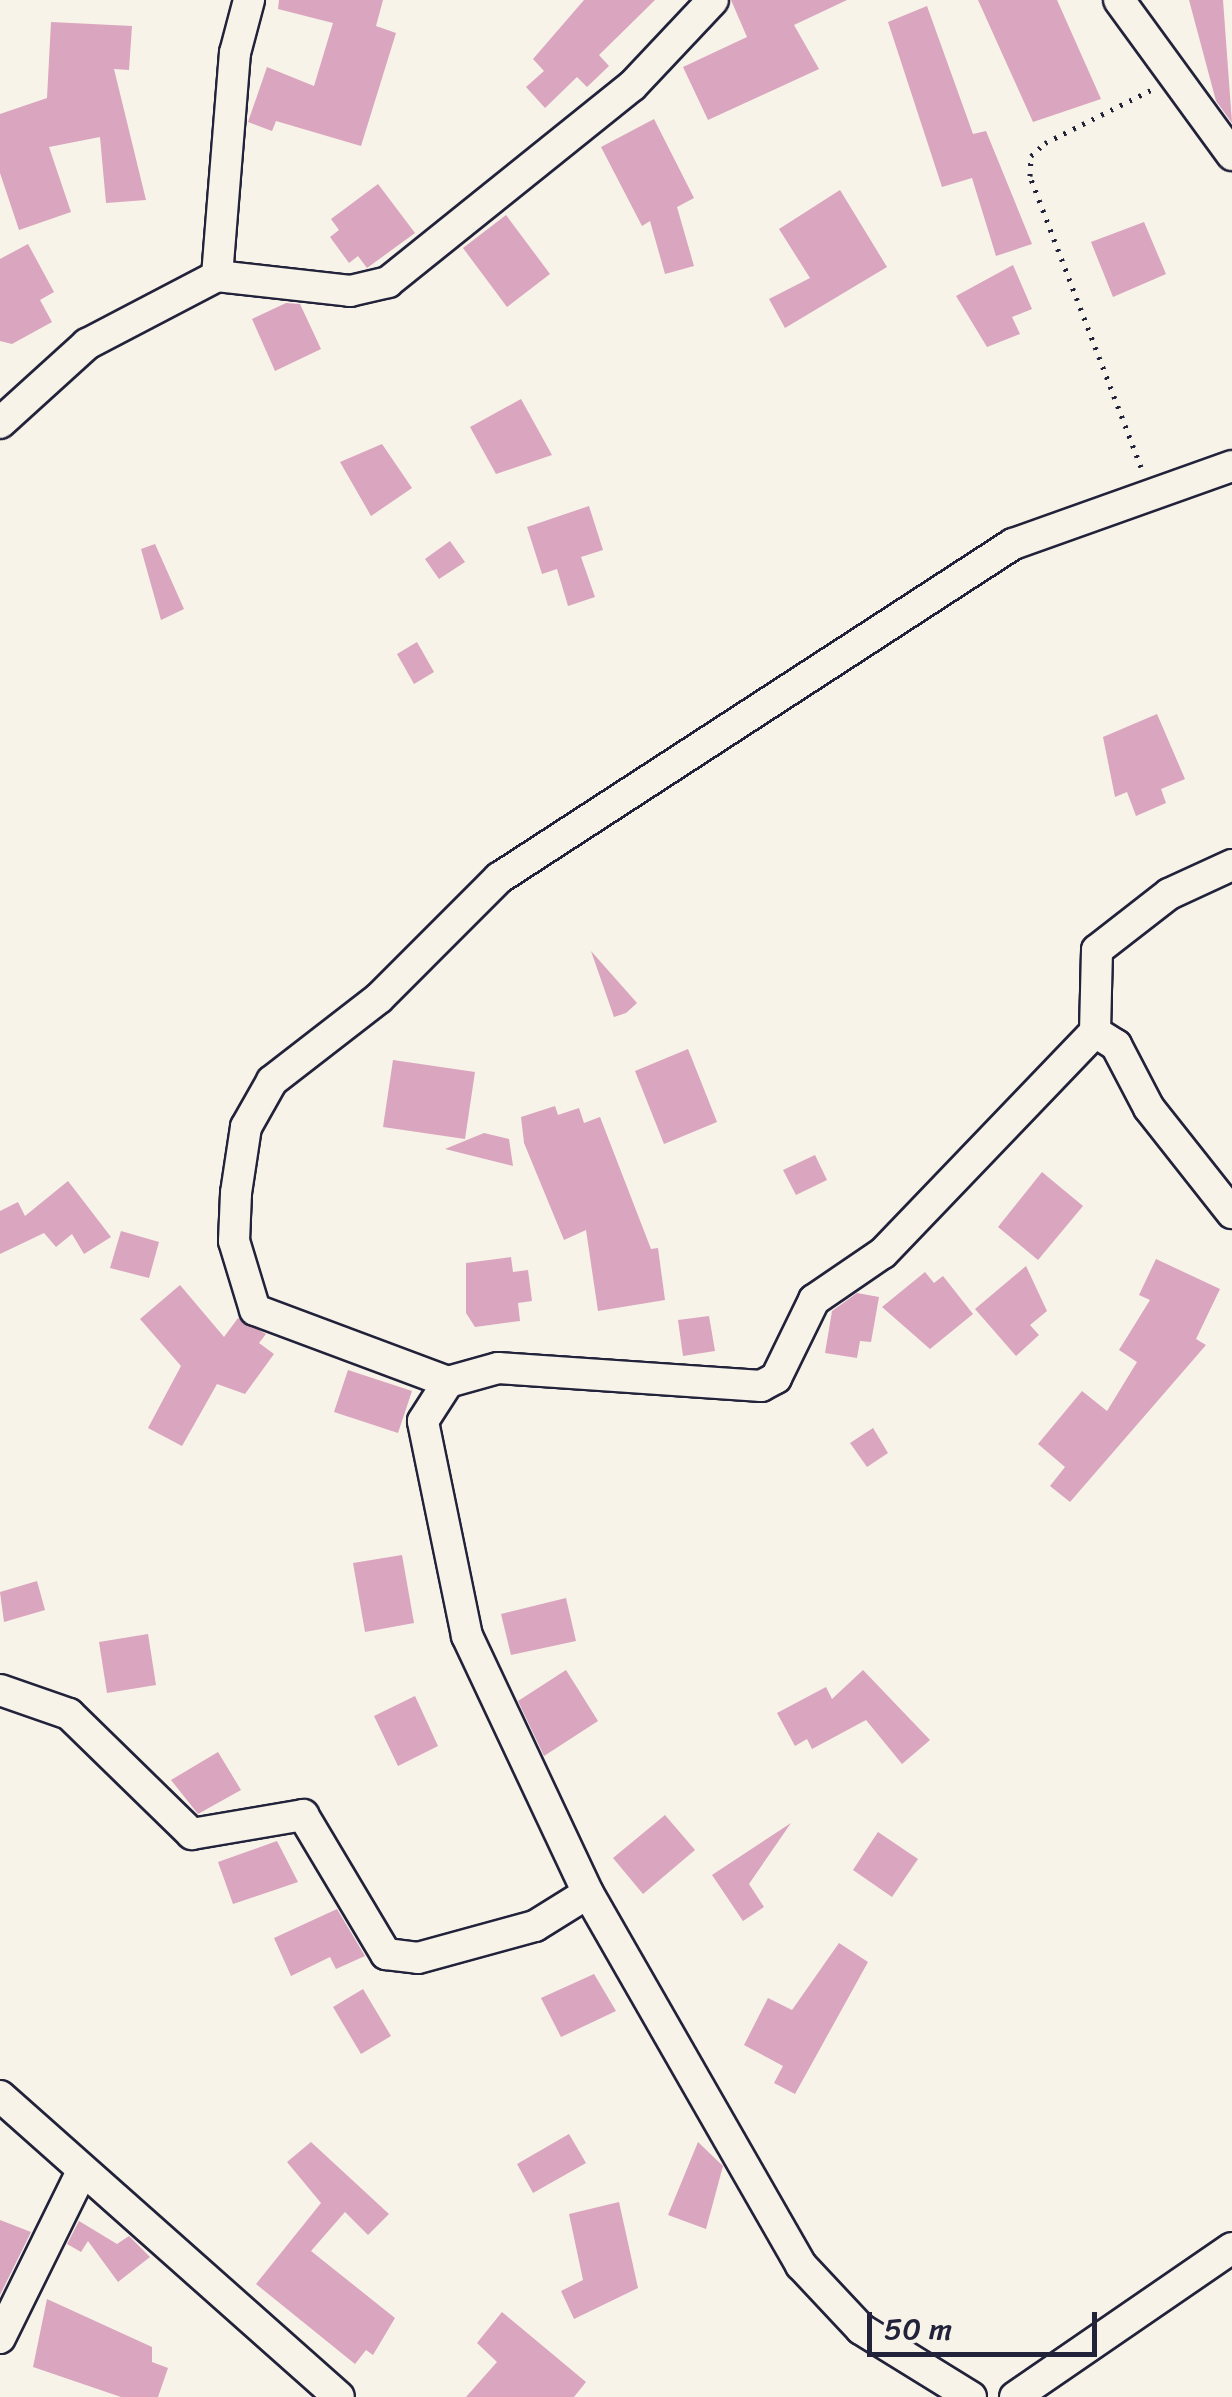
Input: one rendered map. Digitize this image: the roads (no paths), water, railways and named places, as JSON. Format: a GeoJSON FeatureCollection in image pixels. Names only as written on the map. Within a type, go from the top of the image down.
{"type":"FeatureCollection","features":[{"type":"Feature","properties":{"kind":"street"},"geometry":{"type":"LineString","coordinates":[[217,276],[234,53],[249,0]]}},
{"type":"Feature","properties":{"kind":"street"},"geometry":{"type":"LineString","coordinates":[[0,422],[87,344],[217,276],[350,291],[388,282],[632,86],[713,0]]}},
{"type":"Feature","properties":{"kind":"street"},"geometry":{"type":"LineString","coordinates":[[1119,0],[1232,155]]}},
{"type":"Feature","properties":{"kind":"street"},"geometry":{"type":"LineString","coordinates":[[448,1382],[255,1310],[234,1240],[236,1194],[246,1127],[272,1081],[550,842],[1013,544],[1232,466]]}},
{"type":"Feature","properties":{"kind":"street"},"geometry":{"type":"LineString","coordinates":[[971,2397],[861,2329],[801,2265],[588,1894],[467,1636],[422,1448],[432,1398],[448,1382],[498,1368],[760,1386],[776,1378],[814,1300],[883,1253],[1095,1032],[1097,950],[1169,894],[1232,866]]}},
{"type":"Feature","properties":{"kind":"street"},"geometry":{"type":"LineString","coordinates":[[1095,1032],[1116,1045],[1148,1108],[1232,1214]]}},
{"type":"Feature","properties":{"kind":"street"},"geometry":{"type":"LineString","coordinates":[[0,1690],[69,1714],[192,1834],[303,1815],[386,1954],[418,1958],[535,1926],[588,1894]]}},
{"type":"Feature","properties":{"kind":"street"},"geometry":{"type":"LineString","coordinates":[[0,2096],[339,2397]]}},
{"type":"Feature","properties":{"kind":"street"},"geometry":{"type":"LineString","coordinates":[[0,2338],[82,2171]]}},
{"type":"Feature","properties":{"kind":"street"},"geometry":{"type":"LineString","coordinates":[[1015,2397],[1232,2248]]}}]}
